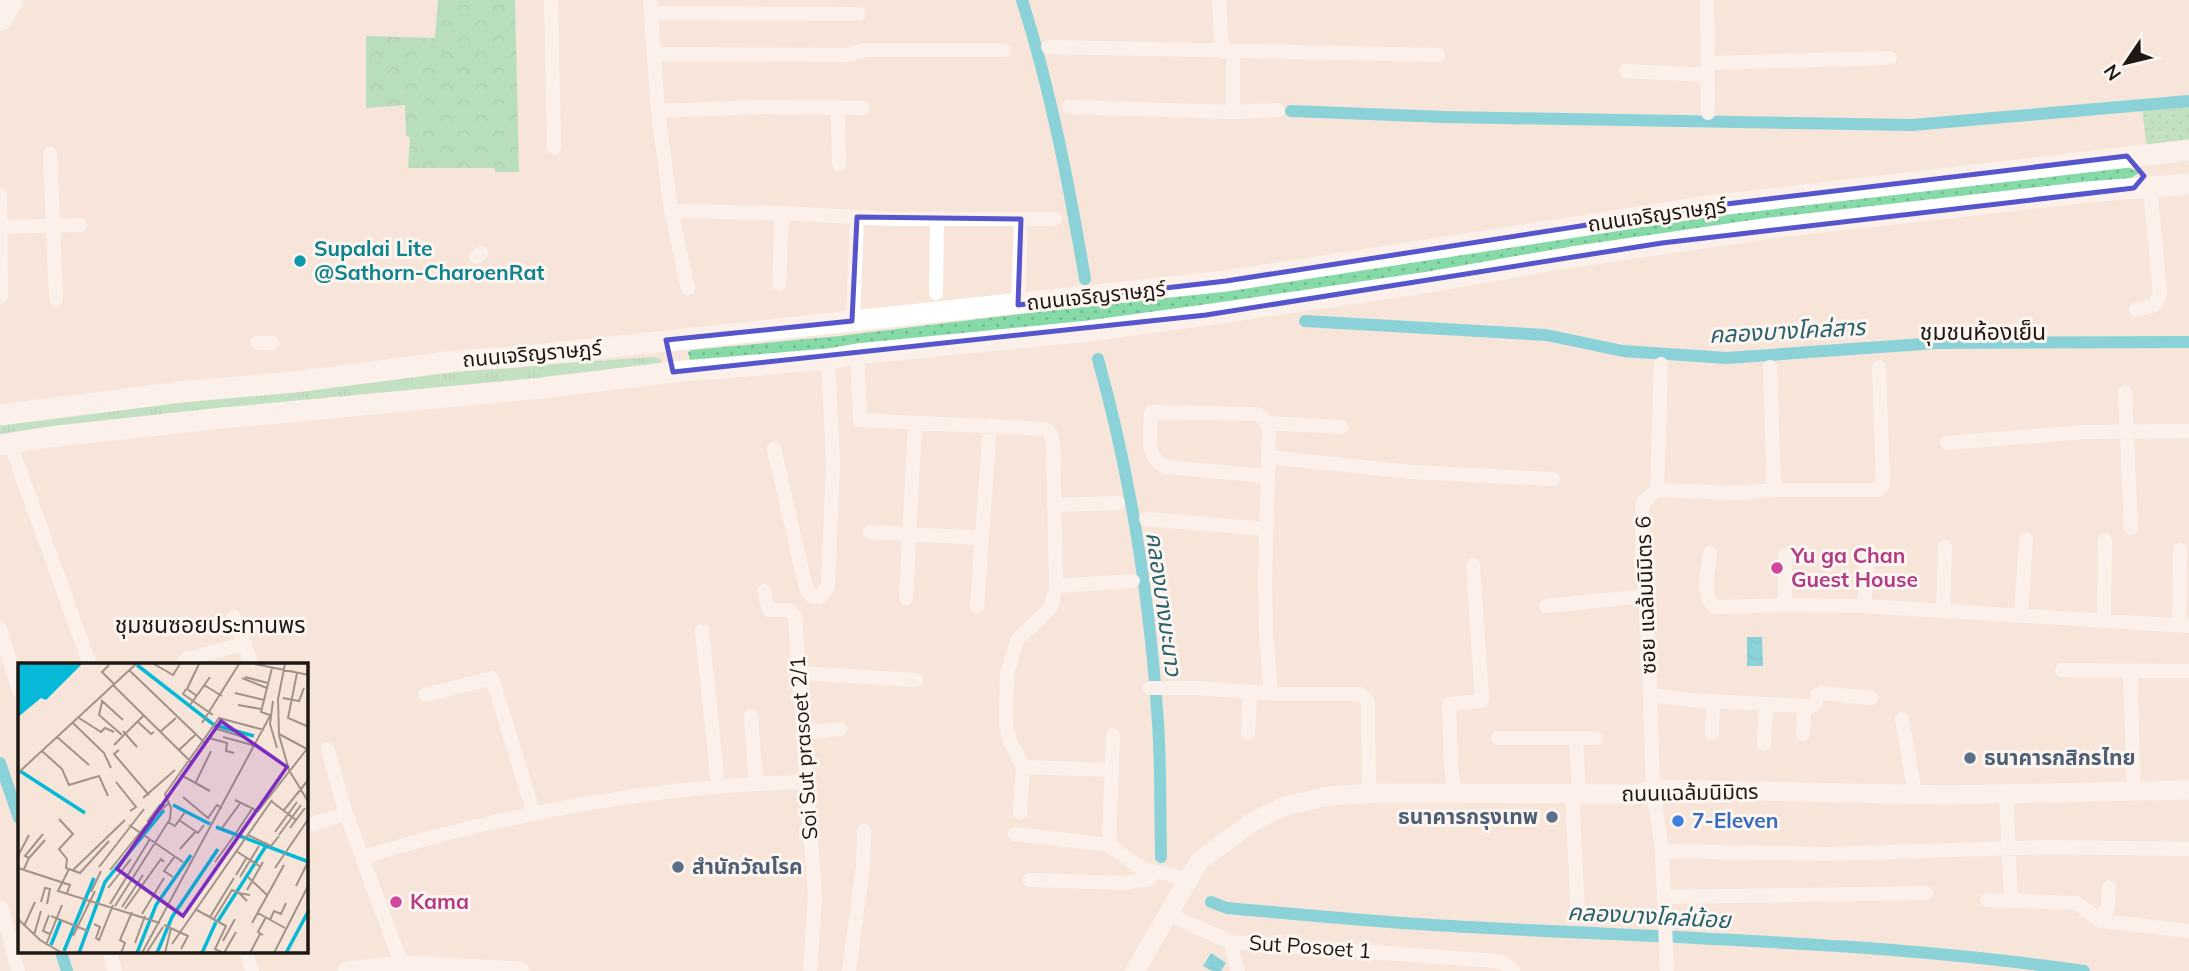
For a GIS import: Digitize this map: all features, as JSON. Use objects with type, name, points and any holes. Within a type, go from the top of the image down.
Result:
[{"type":"highway","points":[[0,19],[11,0]]},
{"type":"main road","name":"ถนนเจริญราษฎร์","points":[[0,415],[456,361],[1018,305],[1226,281],[1710,206],[2182,151]]},
{"type":"main road","points":[[2182,151],[2164,168],[2165,177],[2185,185]]},
{"type":"main road","points":[[2127,156],[2143,172],[2142,187]]},
{"type":"main road","name":"ถนนเจริญราษฎร์","points":[[5,444],[223,418],[1089,331],[1771,228],[2142,187],[2185,185]]},
{"type":"main road","points":[[666,340],[673,372]]},
{"type":"street","points":[[551,0],[554,146]]},
{"type":"street","points":[[1219,0],[1233,111]]},
{"type":"street","points":[[1707,0],[1708,113]]},
{"type":"street","points":[[688,288],[671,211],[658,111],[650,7],[859,14]]},
{"type":"street","points":[[1048,47],[1438,55]]},
{"type":"street","points":[[654,54],[849,55],[865,50],[1004,50]]},
{"type":"street","points":[[1626,71],[1890,58]]},
{"type":"street","points":[[658,111],[761,107],[863,108]]},
{"type":"street","points":[[1069,107],[1278,110]]},
{"type":"street","points":[[838,108],[839,164]]},
{"type":"street","points":[[50,154],[56,299]]},
{"type":"street","points":[[2136,310],[2155,305],[2160,293],[2142,187]]},
{"type":"street","points":[[0,195],[1,296]]},
{"type":"street","points":[[671,211],[937,219],[1055,219]]},
{"type":"street","points":[[779,284],[782,213]]},
{"type":"street","points":[[853,321],[857,217]]},
{"type":"street","points":[[936,293],[937,219]]},
{"type":"street","points":[[1018,305],[1020,219]]},
{"type":"street","points":[[1,228],[80,225]]},
{"type":"street","points":[[858,354],[860,420],[990,425],[1045,429],[1050,433],[1053,442],[1056,586],[1051,607],[1017,640],[1010,660],[1006,725],[1010,741],[1023,767],[1020,813]]},
{"type":"street","points":[[774,449],[806,588],[813,597],[819,597],[828,587],[833,464],[828,359]]},
{"type":"street","name":"ซอย แฉล้มนิมิตร 6","points":[[1661,364],[1657,490],[1644,501],[1642,508],[1642,558],[1653,789],[1662,850],[1667,971]]},
{"type":"street","points":[[1770,367],[1774,490]]},
{"type":"street","points":[[1657,490],[1738,493],[1774,490],[1878,490],[1883,484],[1879,367]]},
{"type":"street","points":[[2125,392],[2131,528]]},
{"type":"street","points":[[1266,477],[1166,467],[1159,464],[1153,459],[1150,446],[1151,412],[1255,414],[1265,418],[1268,457],[1266,635],[1271,693]]},
{"type":"street","points":[[1267,423],[1341,427]]},
{"type":"street","points":[[906,598],[915,424]]},
{"type":"street","points":[[977,606],[990,425]]},
{"type":"street","points":[[1947,443],[2085,432],[2189,431]]},
{"type":"street","points":[[5,444],[89,663]]},
{"type":"street","points":[[1268,457],[1411,472],[1553,479]]},
{"type":"street","points":[[1053,505],[1118,503]]},
{"type":"street","points":[[1146,519],[1266,529]]},
{"type":"street","points":[[870,532],[982,538]]},
{"type":"street","points":[[2021,616],[2026,539]]},
{"type":"street","points":[[2104,621],[2105,540]]},
{"type":"street","points":[[1943,611],[1945,547]]},
{"type":"street","points":[[1864,606],[1869,550]]},
{"type":"street","points":[[1710,553],[1706,593],[1709,602],[1715,607],[1864,606],[2184,626],[2180,550]]},
{"type":"street","points":[[1785,555],[1786,605]]},
{"type":"street","points":[[1455,794],[1451,766],[1450,704],[1482,699],[1473,565]]},
{"type":"street","points":[[1056,586],[1133,581]]},
{"type":"street","name":"Soi Sut prasoet 2/1","points":[[764,590],[771,611],[789,610],[795,616],[815,897],[810,971]]},
{"type":"street","points":[[1546,606],[1645,596]]},
{"type":"street","points":[[234,617],[251,663]]},
{"type":"street","points":[[0,629],[18,688]]},
{"type":"street","points":[[702,631],[718,785]]},
{"type":"street","points":[[184,663],[187,659],[244,644]]},
{"type":"street","points":[[2062,670],[2189,671]]},
{"type":"street","points":[[2130,671],[2134,792]]},
{"type":"street","points":[[800,673],[916,680]]},
{"type":"street","points":[[425,695],[492,678],[534,814]]},
{"type":"street","points":[[1157,688],[1359,694],[1367,703],[1369,793]]},
{"type":"street","points":[[1248,733],[1250,692]]},
{"type":"street","points":[[1650,695],[1804,706],[1812,706],[1817,695],[1821,693],[1871,698]]},
{"type":"street","points":[[1712,734],[1713,701]]},
{"type":"street","points":[[1764,744],[1766,704]]},
{"type":"street","points":[[1803,734],[1804,706]]},
{"type":"street","points":[[751,716],[756,783]]},
{"type":"street","points":[[1902,719],[1914,794]]},
{"type":"street","points":[[803,733],[840,729]]},
{"type":"street","points":[[1109,845],[1113,735]]},
{"type":"street","points":[[1498,738],[1596,738]]},
{"type":"street","points":[[1576,738],[1578,916]]},
{"type":"street","points":[[328,750],[346,814],[402,965]]},
{"type":"street","points":[[1023,767],[1112,769]]},
{"type":"street","points":[[363,857],[421,839],[599,802],[718,785],[806,782]]},
{"type":"street","name":"ถนนแฉล้มนิมิตร","points":[[1135,971],[1188,879],[1206,854],[1254,821],[1285,806],[1328,796],[1369,793],[1639,794],[1653,789],[1914,794],[2189,790]]},
{"type":"street","points":[[2006,794],[2011,900]]},
{"type":"street","points":[[308,825],[346,814]]},
{"type":"street","points":[[849,971],[863,866],[864,831]]},
{"type":"street","points":[[1015,834],[1109,845],[1142,868],[1188,879]]},
{"type":"street","points":[[1662,850],[1827,854],[2008,848],[2189,849]]},
{"type":"street","points":[[1030,880],[1124,883],[1150,879],[1152,871]]},
{"type":"street","points":[[2101,921],[2108,907],[2109,887]]},
{"type":"street","points":[[1665,897],[1926,893]]},
{"type":"street","points":[[1987,900],[2076,903],[2101,921],[2189,931]]},
{"type":"street","points":[[2,908],[18,971]]},
{"type":"street","name":"Sut Posoet 1","points":[[1168,914],[1230,942],[1496,961],[1506,964],[1513,971]]},
{"type":"street","name":"Sut Posoet 1","points":[[1230,942],[1238,971]]},
{"type":"street","points":[[111,954],[115,971]]},
{"type":"street","points":[[247,954],[252,971]]},
{"type":"street","points":[[347,971],[402,965],[520,971]]},
{"type":"highlighted area","points":[[2127,156],[2144,176],[2134,188],[1662,243],[1206,315],[673,372],[666,340],[852,321],[857,217],[1021,219],[1018,305],[1226,281],[1710,206]]},
{"type":"green space","points":[[438,0],[515,0],[519,172],[495,172],[494,168],[408,168],[410,137],[406,136],[405,105],[366,108],[366,36],[435,38]]},
{"type":"green space","points":[[2189,106],[2189,142],[2147,148],[2142,109]]},
{"type":"green space","points":[[2124,166],[2140,172],[2127,181],[1059,326],[801,353],[690,360],[688,352],[1110,303],[1575,231]]},
{"type":"green space","points":[[655,357],[661,360],[661,369],[0,437],[0,422],[81,411],[409,376]]},
{"type":"water","points":[[1747,637],[1762,637],[1763,666],[1747,666]]},
{"type":"water","points":[[1211,953],[1226,963],[1221,971],[1212,971],[1203,966]]},
{"type":"waterway","name":"คลองบางมะนาว","points":[[1022,0],[1058,138],[1085,279]]},
{"type":"waterway","points":[[1291,111],[1445,117],[1912,125],[2189,101]]},
{"type":"waterway","name":"คลองบางโคล่สาร","points":[[1305,321],[1546,335],[1623,351],[1727,358],[1937,343],[2189,342]]},
{"type":"waterway","name":"คลองบางมะนาว","points":[[1098,359],[1129,494],[1150,631],[1158,723],[1161,857]]},
{"type":"waterway","points":[[0,763],[18,815]]},
{"type":"waterway","name":"คลองบางโคล่น้อย","points":[[1211,902],[1227,908],[1381,922],[1841,946],[2084,971]]},
{"type":"waterway","points":[[62,954],[67,971]]},
{"type":"place","name":"Supalai Lite @Sathorn-CharoenRat","points":[[300,261]]},
{"type":"place","name":"Yu ga Chan Guest House","points":[[1777,568]]},
{"type":"place","name":"ธนาคารกสิกรไทย","points":[[1970,758]]},
{"type":"place","name":"ธนาคารกรุงเทพ","points":[[1552,817]]},
{"type":"place","name":"7-Eleven","points":[[1678,821]]},
{"type":"place","name":"สำนักวัณโรค","points":[[678,867]]},
{"type":"place","name":"Kama","points":[[396,902]]},
{"type":"district","name":"ชุมชนห้องเย็น","points":[[1983,332]]},
{"type":"district","name":"ชุมชนซอยประทานพร","points":[[210,625]]}]
